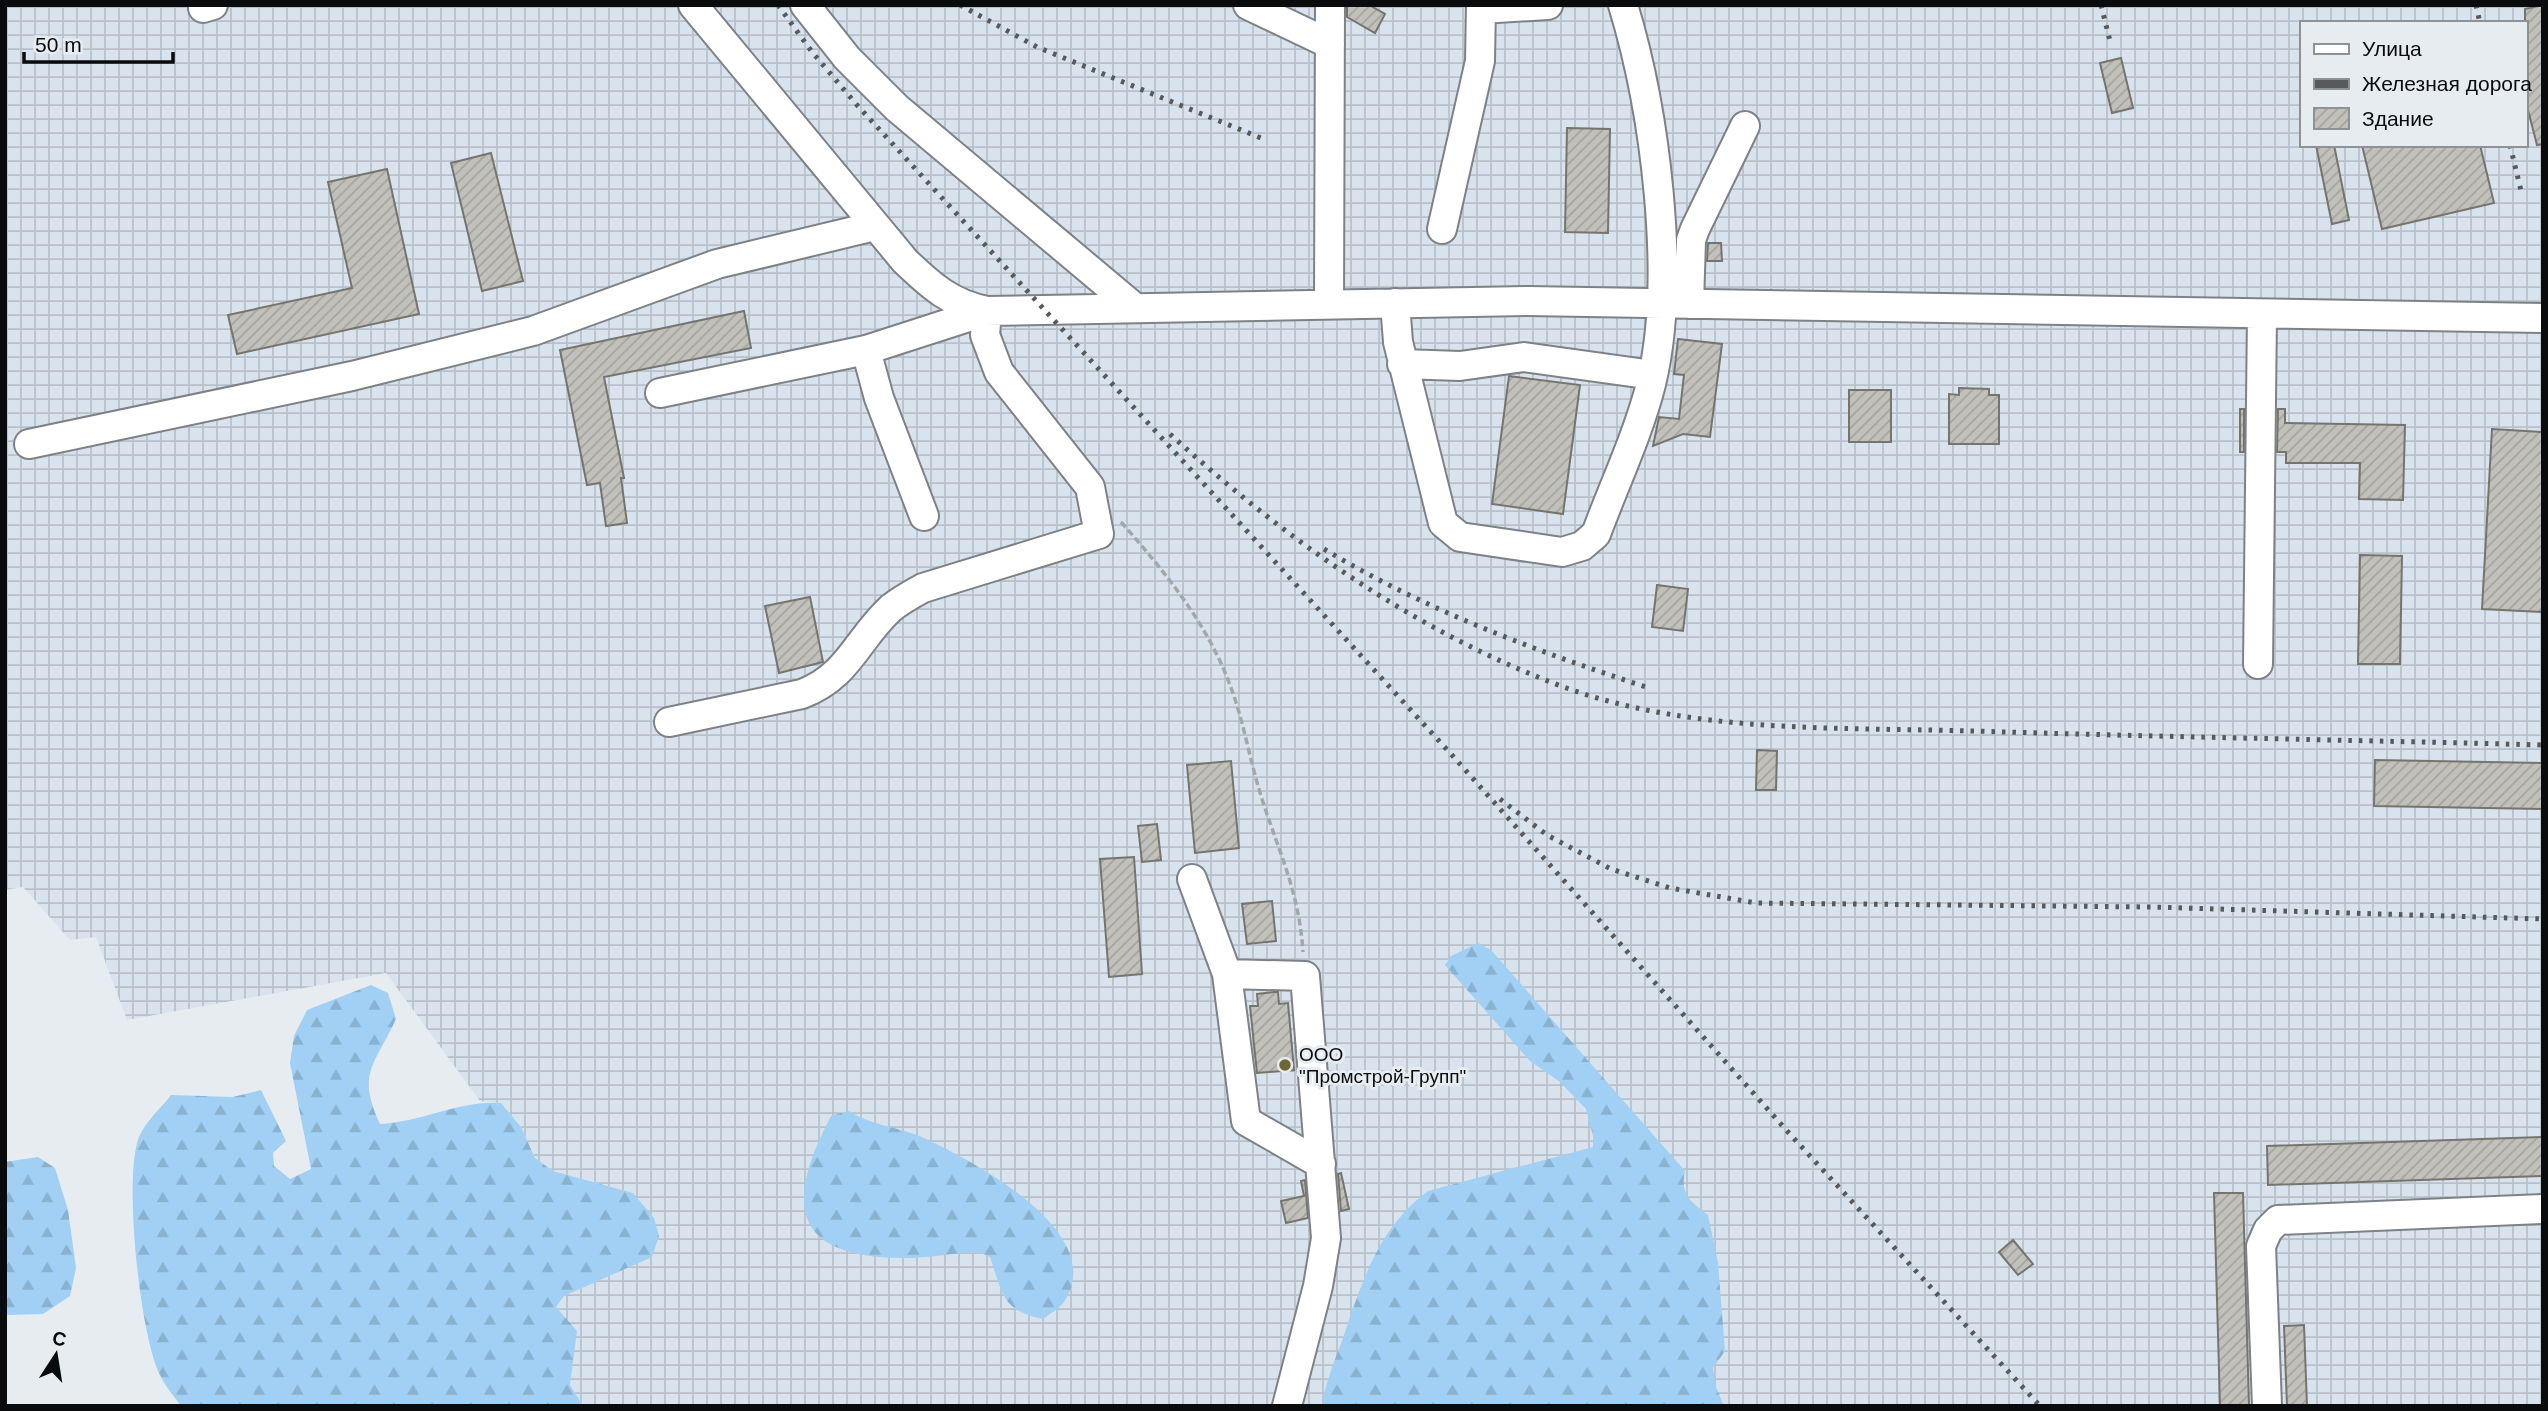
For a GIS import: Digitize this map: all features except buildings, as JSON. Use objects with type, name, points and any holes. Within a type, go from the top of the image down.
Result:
[{"type":"street","points":[[693,5],[875,226],[930,286],[963,306],[986,311],[1395,303],[1675,304],[2543,318]]},
{"type":"street","points":[[805,5],[847,58],[897,108],[1134,307]]},
{"type":"street","points":[[1248,5],[1330,44]]},
{"type":"street","points":[[1329,304],[1330,5]]},
{"type":"street","points":[[1442,229],[1480,61],[1481,7],[1548,5]]},
{"type":"street","points":[[1623,5],[1633,36],[1652,141],[1662,256],[1675,304]]},
{"type":"street","points":[[1395,303],[1402,364],[1443,523],[1450,532],[1460,537],[1562,552],[1582,546],[1597,534],[1653,375],[1695,229],[1745,126]]},
{"type":"street","points":[[29,444],[352,376],[533,331],[717,264],[875,226]]},
{"type":"street","points":[[660,393],[866,350],[986,311]]},
{"type":"street","points":[[670,722],[802,694],[821,687],[837,676],[890,609],[923,587],[1099,534],[1090,487],[999,373],[985,335],[986,311]]},
{"type":"street","points":[[2258,664],[2262,314]]},
{"type":"street","points":[[866,350],[879,398],[924,516]]},
{"type":"street","points":[[1402,364],[1460,366],[1524,357],[1653,375]]},
{"type":"street","points":[[1192,879],[1227,974],[1246,1121],[1321,1164]]},
{"type":"street","points":[[1227,974],[1305,976],[1326,1238],[1324,1256],[1287,1406]]},
{"type":"street","points":[[2267,1406],[2261,1246],[2268,1230],[2278,1220],[2543,1209]]},
{"type":"path","points":[[1115,516],[1178,591],[1210,639],[1231,688],[1254,774],[1296,894],[1305,976]]},
{"type":"shaded area","points":[[5,5],[2543,5],[2543,1406],[583,1406],[570,1385],[572,1365],[556,1307],[633,1193],[553,1171],[535,1158],[521,1127],[501,1103],[480,1101],[386,973],[127,1020],[96,937],[70,940],[23,887],[5,890]]},
{"type":"green space","points":[[1478,943],[1491,950],[1685,1171],[1685,1192],[1696,1206],[1708,1215],[1718,1263],[1725,1351],[1713,1368],[1716,1387],[1724,1406],[1322,1406],[1325,1389],[1365,1277],[1384,1239],[1411,1206],[1428,1191],[1593,1147],[1586,1109],[1560,1082],[1530,1061],[1445,965],[1451,956]]},
{"type":"green space","points":[[371,985],[388,993],[396,1019],[375,1059],[369,1080],[369,1093],[380,1124],[471,1105],[501,1103],[521,1127],[535,1158],[553,1171],[633,1193],[654,1218],[659,1236],[652,1257],[564,1296],[556,1307],[577,1331],[570,1385],[583,1406],[181,1406],[162,1379],[146,1327],[133,1220],[134,1157],[142,1131],[171,1095],[233,1097],[261,1090],[286,1141],[273,1153],[274,1166],[290,1179],[311,1169],[290,1063],[294,1036],[307,1010]]},
{"type":"green space","points":[[849,1111],[867,1120],[915,1134],[946,1149],[1002,1182],[1030,1203],[1053,1226],[1068,1251],[1073,1276],[1062,1305],[1043,1319],[1019,1311],[1001,1291],[990,1257],[978,1252],[908,1258],[861,1255],[835,1246],[817,1234],[807,1217],[804,1196],[808,1172],[831,1116]]},
{"type":"green space","points":[[38,1157],[55,1168],[68,1210],[76,1268],[70,1296],[43,1314],[8,1315],[5,1312],[5,1162]]},
{"type":"railway","points":[[778,5],[812,52],[857,105],[1451,754],[1788,1132],[2040,1406]]},
{"type":"railway","points":[[960,5],[1037,47],[1261,138]]},
{"type":"railway","points":[[2101,5],[2111,45]]},
{"type":"railway","points":[[2476,5],[2480,21]]},
{"type":"railway","points":[[2510,147],[2522,195]]},
{"type":"railway","points":[[1170,434],[1214,473],[1305,545],[1403,610],[1507,664],[1610,702],[1712,720],[1817,728],[2543,745]]},
{"type":"railway","points":[[1324,549],[1402,592],[1483,628],[1649,688]]},
{"type":"railway","points":[[1500,799],[1547,835],[1611,869],[1670,888],[1756,903],[2152,907],[2543,919]]},
{"type":"place","name":"ООО \"Промстрой-Групп\"","points":[[1285,1065]]}]
